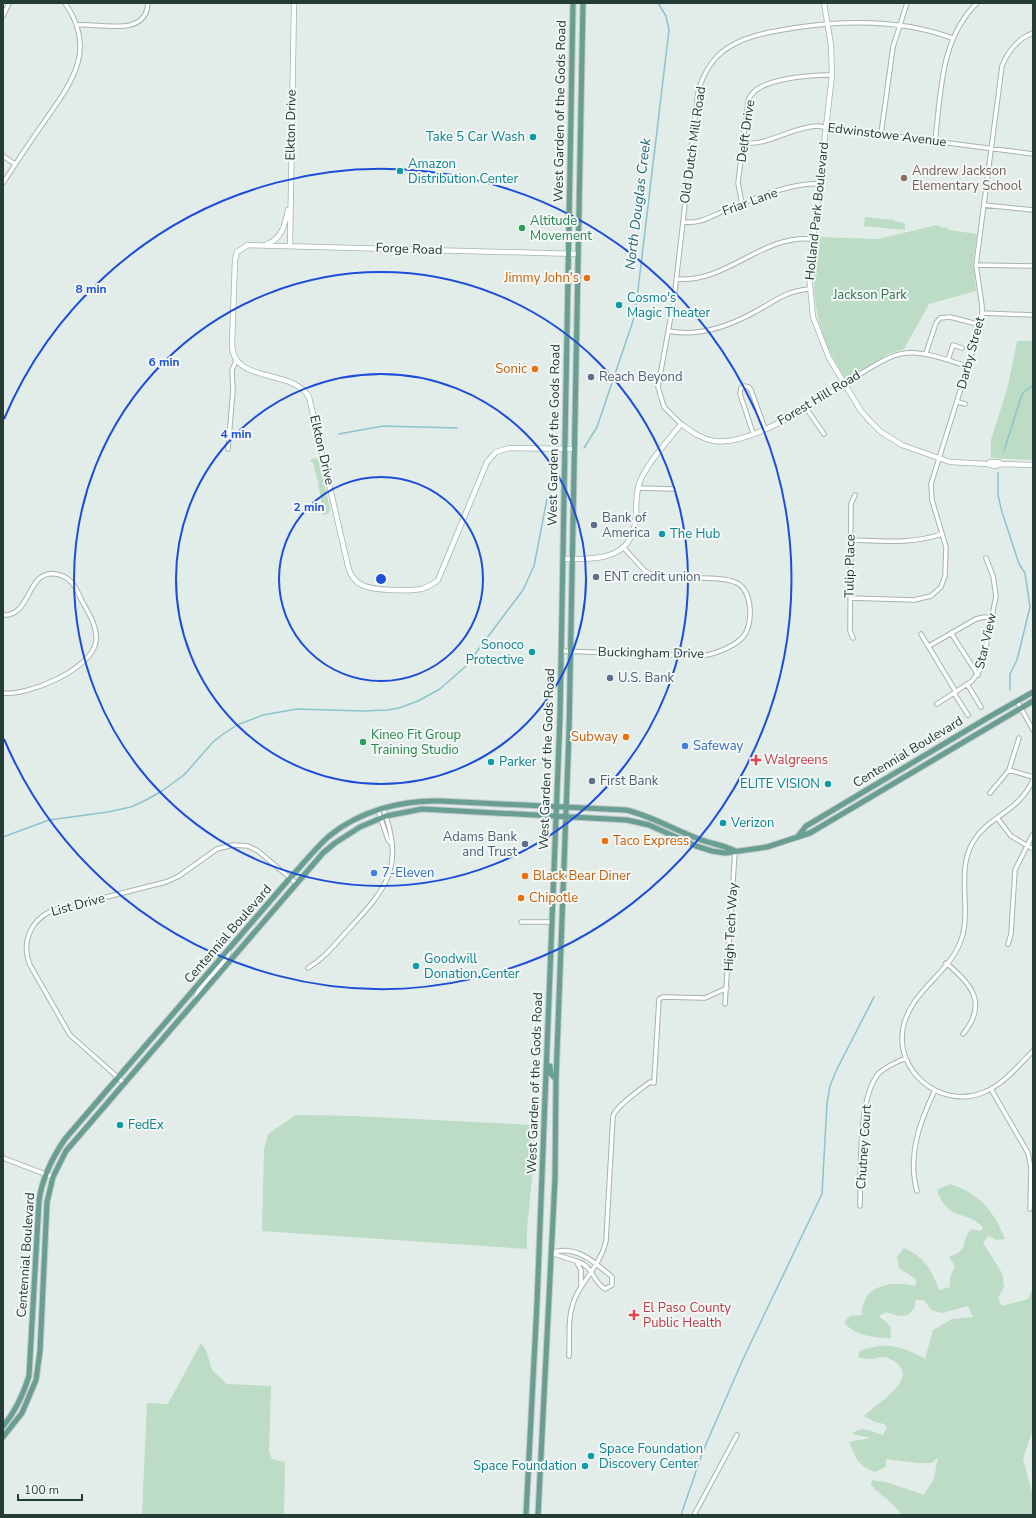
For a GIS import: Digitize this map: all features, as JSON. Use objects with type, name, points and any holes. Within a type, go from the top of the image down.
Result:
[{"type":"main road","name":"West Garden of the Gods Road","points":[[526,1515],[537,1303],[557,806],[573,3]]},
{"type":"main road","name":"West Garden of the Gods Road","points":[[538,1515],[551,1253],[556,1079],[567,816],[583,3]]},
{"type":"main road","name":"Centennial Boulevard","points":[[798,835],[806,826],[988,717],[1033,692]]},
{"type":"main road","name":"Centennial Boulevard","points":[[3,1437],[16,1422],[27,1405],[38,1367],[46,1215],[53,1177],[66,1151],[123,1082],[296,884],[335,843],[360,827],[383,816],[422,809],[627,820],[660,829],[705,849],[725,853],[767,847],[798,835],[810,833],[1033,701]]},
{"type":"main road","name":"Centennial Boulevard","points":[[3,1426],[12,1416],[29,1376],[38,1207],[40,1192],[51,1162],[65,1139],[290,878],[329,836],[355,819],[381,809],[423,800],[613,808],[637,812],[699,839],[726,846],[735,851]]},
{"type":"main road","points":[[550,995],[552,1010],[550,1071],[556,1079]]},
{"type":"street","points":[[3,16],[9,3]]},
{"type":"street","points":[[3,183],[74,76],[80,53],[77,25],[65,3]]},
{"type":"street","points":[[77,25],[135,24],[145,16],[148,3]]},
{"type":"street","name":"Elkton Drive","points":[[290,246],[294,3]]},
{"type":"street","name":"Holland Park Boulevard","points":[[824,3],[828,22],[832,75],[827,128],[812,239],[809,289],[813,317],[818,336],[829,358],[861,411],[881,432],[902,445],[958,463],[988,464],[990,466],[998,466],[1002,464],[1033,465]]},
{"type":"street","points":[[881,134],[891,55],[898,25],[907,3]]},
{"type":"street","points":[[935,141],[946,57],[952,38],[965,17],[977,3]]},
{"type":"street","name":"Old Dutch Mill Road","points":[[681,424],[668,412],[659,394],[658,379],[668,332],[676,279],[698,93],[702,80],[710,65],[722,52],[745,40],[779,30],[828,22],[863,21],[898,25],[927,29],[952,38]]},
{"type":"street","name":"Darby Street","points":[[850,598],[914,600],[931,596],[941,587],[945,576],[946,547],[930,491],[931,484],[981,325],[982,313],[976,265],[1002,66],[1005,57],[1015,44],[1033,33]]},
{"type":"street","name":"Delft Drive","points":[[742,204],[738,183],[749,98],[754,90],[783,80],[806,76],[832,75]]},
{"type":"street","name":"Edwinstowe Avenue","points":[[743,143],[756,144],[810,126],[1033,154]]},
{"type":"street","points":[[3,156],[15,164]]},
{"type":"street","name":"Friar Lane","points":[[683,222],[698,223],[742,204],[799,185],[819,184]]},
{"type":"street","points":[[265,245],[275,241],[282,230],[286,219],[290,190]]},
{"type":"street","points":[[984,205],[1033,210]]},
{"type":"street","points":[[676,279],[685,280],[704,277],[763,248],[797,238],[812,239]]},
{"type":"street","name":"Forge Road","points":[[236,361],[232,347],[235,260],[240,249],[248,245],[578,254]]},
{"type":"street","points":[[976,265],[1033,266]]},
{"type":"street","points":[[668,332],[690,334],[722,326],[754,313],[786,293],[809,289]]},
{"type":"street","points":[[982,313],[1033,315]]},
{"type":"street","points":[[926,353],[936,323],[940,318],[950,317],[981,325]]},
{"type":"street","points":[[948,360],[953,345],[962,348]]},
{"type":"street","name":"Forest Hill Road","points":[[681,424],[701,437],[714,441],[727,440],[753,433],[765,429],[806,408],[890,356],[910,351],[926,353],[969,367]]},
{"type":"street","points":[[228,449],[233,390],[232,370],[236,361]]},
{"type":"street","name":"Elkton Drive","points":[[236,361],[248,369],[296,384],[306,393],[312,407],[350,574],[358,582],[370,588],[418,589],[428,587],[438,580],[487,462],[496,452],[509,448],[575,449]]},
{"type":"street","points":[[753,433],[740,394],[741,388],[744,386],[749,387],[751,390],[765,429]]},
{"type":"street","points":[[958,402],[965,404]]},
{"type":"street","points":[[806,408],[824,434]]},
{"type":"street","points":[[563,559],[602,558],[623,547],[632,534],[638,488],[648,469],[681,424]]},
{"type":"street","points":[[638,488],[673,489]]},
{"type":"street","name":"Tulip Place","points":[[853,638],[850,631],[851,504],[855,494]]},
{"type":"street","points":[[851,540],[912,541],[925,540],[942,534]]},
{"type":"street","name":"Buckingham Drive","points":[[561,651],[700,656],[712,654],[736,642],[745,634],[748,623],[748,600],[743,588],[738,583],[725,580],[654,576],[644,570],[623,547]]},
{"type":"street","name":"Star View","points":[[937,704],[978,675],[982,667],[996,596],[995,585],[986,558]]},
{"type":"street","points":[[3,615],[12,614],[20,609],[40,578],[53,574],[66,577],[76,588],[95,630],[95,645],[89,658],[77,667],[36,689],[17,693],[3,693]]},
{"type":"street","points":[[929,646],[981,617],[992,618]]},
{"type":"street","points":[[951,633],[972,668],[978,675]]},
{"type":"street","points":[[921,634],[968,715]]},
{"type":"street","points":[[967,684],[981,707]]},
{"type":"street","points":[[1016,701],[1022,708],[1033,730]]},
{"type":"street","points":[[990,793],[1009,770],[1018,738]]},
{"type":"street","points":[[1009,770],[1033,777]]},
{"type":"street","points":[[1033,780],[1020,801],[980,832],[969,850],[966,866],[962,936],[958,948],[916,999],[906,1017],[902,1036],[906,1058],[918,1079],[935,1090],[947,1095],[960,1097],[980,1094],[991,1089],[1033,1051]]},
{"type":"street","points":[[308,968],[324,957],[381,892],[386,884],[391,865],[392,844],[388,840],[381,809]]},
{"type":"street","points":[[998,819],[1011,836],[1033,849]]},
{"type":"street","points":[[1008,944],[1011,934],[1014,875],[1016,865],[1033,834]]},
{"type":"street","name":"List Drive","points":[[123,1082],[70,1035],[30,965],[27,953],[27,940],[36,921],[51,911],[166,882],[185,872],[213,851],[228,845],[243,845],[258,851],[296,884]]},
{"type":"street","name":"High Tech Way","points":[[725,1004],[735,851]]},
{"type":"street","points":[[521,922],[552,922]]},
{"type":"street","points":[[196,1000],[199,989],[223,961],[229,950]]},
{"type":"street","points":[[946,963],[964,978],[974,993],[975,1013],[971,1024],[963,1034]]},
{"type":"street","points":[[568,1356],[570,1316],[575,1298],[581,1287],[597,1266],[603,1254],[607,1237],[613,1116],[619,1108],[647,1084],[654,1082],[659,999],[663,997],[705,998],[727,988]]},
{"type":"street","name":"Chutney Court","points":[[860,1206],[861,1150],[868,1093],[880,1073],[889,1066],[906,1058]]},
{"type":"street","points":[[991,1089],[1028,1153],[1031,1168],[1030,1209]]},
{"type":"street","points":[[917,1191],[913,1170],[918,1130],[923,1114],[935,1090]]},
{"type":"street","points":[[3,1158],[53,1177]]},
{"type":"street","points":[[560,1249],[574,1251],[583,1255],[612,1277],[612,1285],[608,1288],[601,1286],[592,1272],[582,1262],[551,1253],[560,1249]]},
{"type":"street","points":[[576,1261],[581,1270],[581,1287]]},
{"type":"street","points":[[694,1515],[737,1435]]},
{"type":"green space","points":[[865,217],[894,220],[905,223],[905,230],[864,226]]},
{"type":"green space","name":"Jackson Park","points":[[937,225],[942,228],[946,227],[949,230],[977,234],[973,262],[976,291],[929,304],[904,349],[888,354],[846,379],[827,344],[817,311],[814,276],[817,237],[878,239]]},
{"type":"green space","points":[[1017,341],[1033,341],[1033,460],[991,458],[991,440],[1008,386]]},
{"type":"green space","points":[[316,458],[319,460],[330,509],[329,513],[324,515],[321,513],[323,511],[318,483],[319,480],[317,479],[313,462],[310,462],[311,459]]},
{"type":"green space","points":[[296,1115],[355,1116],[535,1125],[536,1138],[527,1228],[527,1249],[262,1231],[264,1150],[268,1134]]},
{"type":"green space","points":[[950,1184],[970,1193],[984,1204],[996,1220],[1005,1239],[997,1240],[988,1236],[983,1243],[1002,1273],[1004,1287],[998,1298],[1002,1306],[1028,1299],[1033,1288],[1033,1429],[1023,1459],[1033,1496],[1033,1515],[901,1515],[895,1506],[871,1485],[872,1480],[886,1482],[924,1495],[934,1479],[938,1457],[932,1463],[918,1463],[886,1459],[886,1467],[875,1472],[860,1464],[849,1442],[871,1438],[852,1434],[856,1431],[864,1429],[883,1435],[887,1428],[884,1424],[875,1422],[864,1416],[896,1388],[901,1380],[903,1372],[899,1365],[888,1358],[883,1357],[868,1359],[858,1357],[860,1351],[877,1346],[893,1346],[909,1351],[925,1359],[933,1330],[952,1319],[973,1317],[968,1306],[942,1313],[931,1310],[924,1300],[916,1300],[914,1308],[908,1315],[898,1316],[886,1312],[879,1316],[890,1326],[891,1338],[872,1337],[859,1333],[848,1327],[844,1322],[850,1316],[862,1315],[863,1305],[867,1297],[880,1287],[897,1284],[916,1286],[916,1279],[899,1268],[897,1257],[904,1248],[911,1251],[926,1264],[939,1290],[950,1287],[950,1277],[955,1266],[949,1257],[960,1251],[971,1229],[981,1231],[983,1227],[976,1221],[951,1211],[946,1207],[937,1190]]},
{"type":"green space","points":[[201,1343],[206,1350],[212,1370],[227,1384],[271,1386],[269,1452],[272,1459],[285,1462],[284,1515],[142,1515],[147,1403],[168,1404]]},
{"type":"waterway","name":"North Douglas Creek","points":[[584,448],[597,427],[635,315],[669,30],[666,16],[658,3]]},
{"type":"waterway","name":"North Douglas Creek","points":[[1004,451],[1022,394],[1033,385]]},
{"type":"waterway","points":[[339,434],[383,426],[457,428]]},
{"type":"waterway","name":"North Douglas Creek","points":[[998,473],[998,495],[1002,512],[1019,564],[1025,573],[1030,607],[1017,660],[1010,674],[1010,690]]},
{"type":"waterway","name":"North Douglas Creek","points":[[3,837],[49,820],[108,812],[131,807],[146,800],[162,791],[184,775],[213,742],[222,735],[237,725],[263,715],[297,709],[363,711],[387,710],[399,708],[418,701],[440,689],[466,666],[523,590],[534,566],[547,499],[555,484]]},
{"type":"waterway","points":[[681,1515],[703,1451],[743,1359],[822,1194],[827,1103],[830,1086],[836,1071],[874,997]]},
{"type":"place","name":"Take 5 Car Wash","points":[[533,137]]},
{"type":"place","name":"Amazon Distribution Center","points":[[400,171]]},
{"type":"place","name":"Andrew Jackson Elementary School","points":[[904,178]]},
{"type":"place","name":"Altitude Movement","points":[[522,228]]},
{"type":"place","name":"Jimmy John's","points":[[587,278]]},
{"type":"place","name":"Cosmo's Magic Theater","points":[[619,305]]},
{"type":"place","name":"Sonic","points":[[535,369]]},
{"type":"place","name":"Reach Beyond","points":[[591,377]]},
{"type":"place","name":"Bank of America","points":[[594,525]]},
{"type":"place","name":"The Hub","points":[[662,534]]},
{"type":"place","name":"ENT credit union","points":[[596,577]]},
{"type":"place","name":"Sonoco Protective","points":[[532,652]]},
{"type":"place","name":"U.S. Bank","points":[[610,678]]},
{"type":"place","name":"Subway","points":[[626,737]]},
{"type":"place","name":"Kineo Fit Group Training Studio","points":[[363,742]]},
{"type":"place","name":"Safeway","points":[[685,746]]},
{"type":"place","name":"Walgreens","points":[[756,760]]},
{"type":"place","name":"Parker","points":[[491,762]]},
{"type":"place","name":"First Bank","points":[[592,781]]},
{"type":"place","name":"ELITE VISION","points":[[828,784]]},
{"type":"place","name":"Verizon","points":[[723,823]]},
{"type":"place","name":"Taco Express","points":[[605,841]]},
{"type":"place","name":"Adams Bank and Trust","points":[[525,844]]},
{"type":"place","name":"7-Eleven","points":[[374,873]]},
{"type":"place","name":"Black Bear Diner","points":[[525,876]]},
{"type":"place","name":"Chipotle","points":[[521,898]]},
{"type":"place","name":"Goodwill Donation Center","points":[[416,966]]},
{"type":"place","name":"FedEx","points":[[120,1125]]},
{"type":"place","name":"El Paso County Public Health","points":[[634,1315]]},
{"type":"place","name":"Space Foundation Discovery Center","points":[[591,1456]]},
{"type":"place","name":"Space Foundation","points":[[585,1466]]}]
